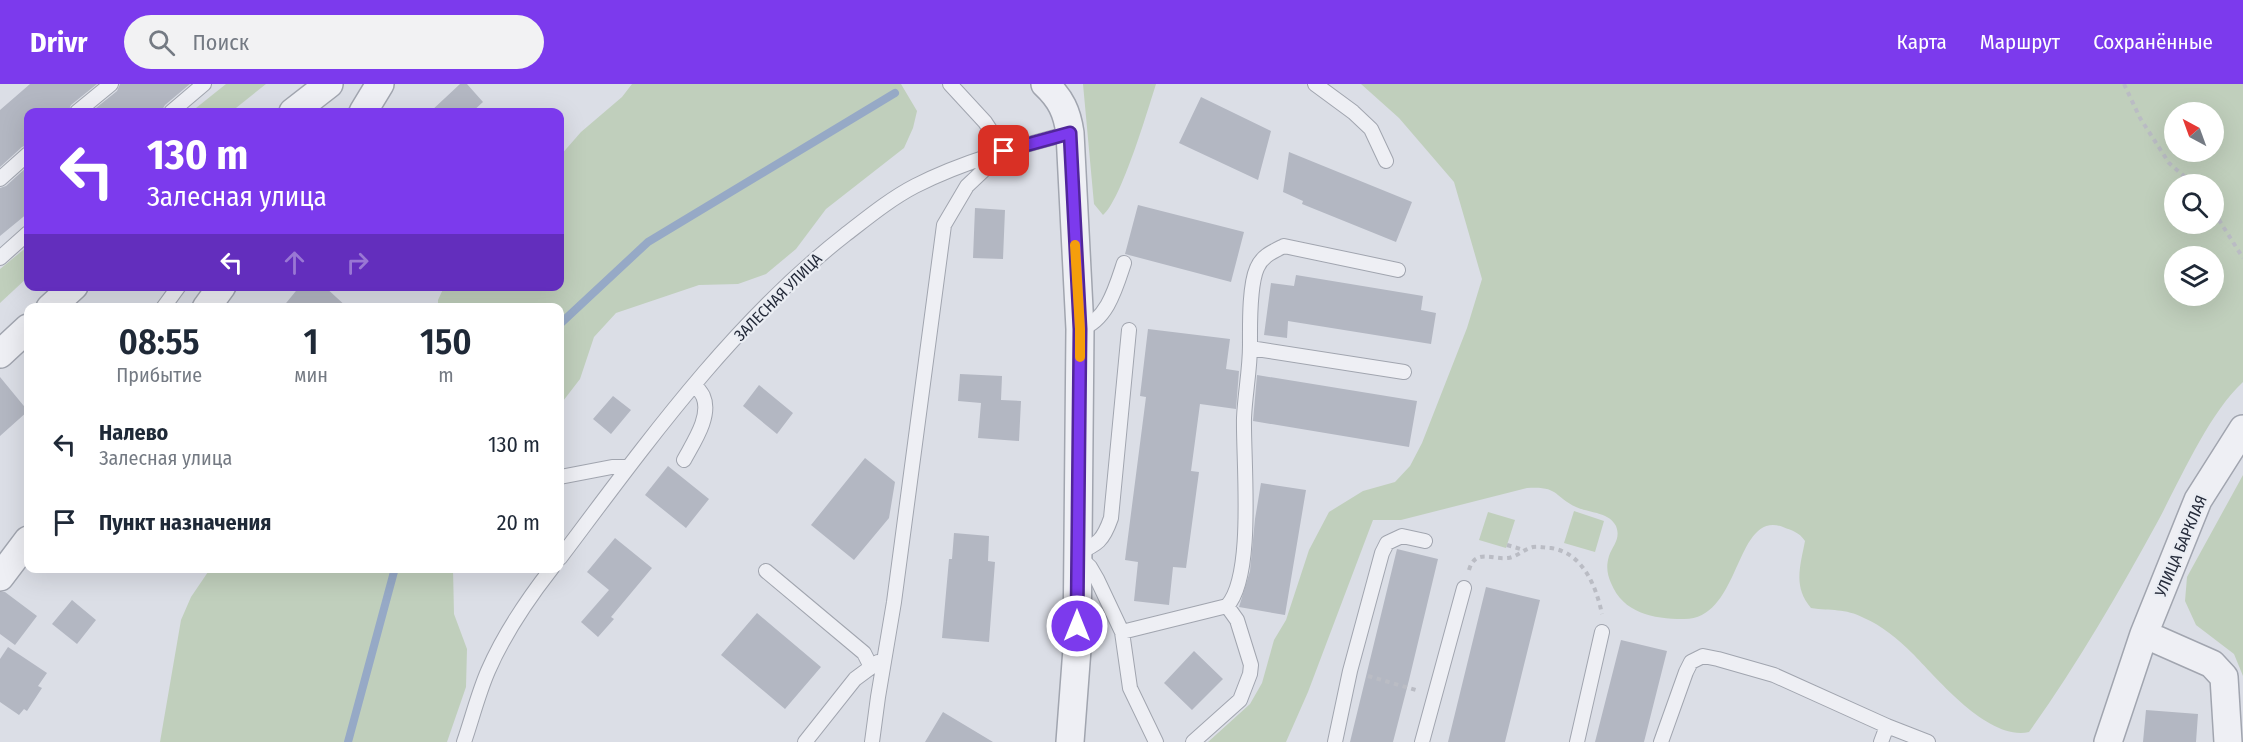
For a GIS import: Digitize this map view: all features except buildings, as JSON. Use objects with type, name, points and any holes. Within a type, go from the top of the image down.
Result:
[{"type":"street","points":[[298,108],[329,84]]},
{"type":"street","points":[[365,108],[380,84]]},
{"type":"street","points":[[1050,85],[1062,100],[1070,133],[1080,329],[1076,554],[1077,650],[1070,742]]},
{"type":"street","points":[[55,303],[69,291]]},
{"type":"street","points":[[0,354],[24,332]]},
{"type":"street","name":"УЛИЦА БАРКЛАЯ","points":[[2108,742],[2144,634],[2199,500],[2243,429]]},
{"type":"street","points":[[0,577],[24,545]]},
{"type":"street","points":[[2144,634],[2212,664],[2224,677],[2228,742]]},
{"type":"lane","points":[[82,108],[111,84]]},
{"type":"lane","points":[[176,108],[204,84]]},
{"type":"lane","points":[[872,742],[894,602],[944,225],[967,186],[1004,151],[985,122],[950,84]]},
{"type":"lane","points":[[1315,84],[1353,112],[1371,129],[1386,161]]},
{"type":"lane","name":"ЗАЛЕСНАЯ УЛИЦА","points":[[564,553],[628,467],[695,384],[809,263],[880,207],[914,187],[954,168],[1004,151],[1070,133]]},
{"type":"lane","points":[[0,179],[24,158]]},
{"type":"lane","points":[[0,258],[24,237]]},
{"type":"lane","points":[[1122,632],[1227,606],[1239,584],[1244,559],[1244,418],[1250,348],[1249,315],[1256,269],[1266,254],[1284,246],[1398,270]]},
{"type":"lane","points":[[1080,329],[1088,327],[1101,315],[1117,285],[1124,263]]},
{"type":"lane","points":[[1129,330],[1111,518],[1106,532],[1096,545],[1076,554],[1093,573],[1122,632],[1130,688],[1156,742]]},
{"type":"lane","points":[[1250,348],[1404,372]]},
{"type":"lane","points":[[684,460],[701,425],[705,408],[704,397],[695,384]]},
{"type":"lane","points":[[564,476],[612,467],[628,467]]},
{"type":"lane","points":[[1335,742],[1350,671],[1382,553],[1387,543],[1402,536],[1425,541]]},
{"type":"lane","points":[[766,571],[864,652],[871,667]]},
{"type":"lane","points":[[464,742],[488,672],[509,631],[548,573]]},
{"type":"lane","points":[[1422,742],[1464,588]]},
{"type":"lane","points":[[1193,742],[1240,700],[1250,674],[1251,665],[1237,620],[1227,606]]},
{"type":"lane","points":[[1577,742],[1602,632]]},
{"type":"lane","points":[[1661,742],[1686,672],[1691,662],[1703,656],[1774,675],[1928,742]]},
{"type":"lane","points":[[806,742],[855,679],[884,657]]},
{"type":"lane","points":[[1881,742],[1887,726]]},
{"type":"path","points":[[2124,84],[2140,118],[2169,163],[2182,174]]},
{"type":"path","points":[[2224,228],[2243,258]]},
{"type":"path","points":[[1508,545],[1524,550]]},
{"type":"path","points":[[1464,588],[1471,564],[1479,557],[1487,555],[1502,559],[1512,558],[1535,546],[1558,549],[1583,566],[1599,601],[1603,619],[1602,632]]},
{"type":"path","points":[[1350,671],[1434,695]]},
{"type":"green space","points":[[226,84],[266,84],[236,108],[196,108]]},
{"type":"green space","points":[[632,84],[901,84],[917,111],[913,128],[904,148],[826,209],[796,249],[766,274],[738,284],[699,285],[616,313],[594,337],[580,379],[564,400],[564,303],[438,303],[438,300],[442,291],[564,291],[564,151],[581,132],[622,97]]},
{"type":"green space","points":[[1083,84],[1156,84],[1126,174],[1118,192],[1103,215],[1094,204]]},
{"type":"green space","points":[[1361,84],[2243,84],[2243,382],[2218,411],[2112,602],[2064,681],[2029,732],[2013,732],[1997,727],[1981,718],[1950,692],[1890,633],[1877,625],[1851,613],[1811,608],[1802,592],[1799,576],[1805,541],[1795,532],[1783,527],[1767,526],[1755,534],[1745,549],[1728,586],[1717,603],[1702,615],[1683,619],[1661,618],[1631,608],[1616,593],[1611,583],[1607,563],[1618,535],[1613,521],[1604,515],[1576,507],[1551,490],[1527,488],[1401,520],[1373,520],[1308,692],[1286,742],[1208,742],[1250,704],[1262,683],[1274,640],[1286,620],[1309,550],[1329,512],[1363,491],[1395,482],[1410,466],[1422,443],[1467,328],[1482,279],[1454,182],[1399,118]]},
{"type":"green space","points":[[24,249],[24,281],[0,303],[0,269]]},
{"type":"green space","points":[[2243,475],[2243,676],[2234,654],[2196,625],[2185,601],[2187,577]]},
{"type":"green space","points":[[1574,511],[1604,521],[1595,552],[1564,543]]},
{"type":"green space","points":[[1488,512],[1515,520],[1506,548],[1479,540]]},
{"type":"green space","points":[[207,573],[453,573],[454,614],[467,649],[466,687],[447,742],[160,742],[181,620],[191,597]]},
{"type":"waterway","points":[[564,320],[648,242],[895,93]]},
{"type":"waterway","points":[[348,742],[394,573]]},
{"type":"slow traffic","points":[[1075,245],[1080,357]]},
{"type":"route","points":[[1004,151],[1070,133],[1080,329],[1077,626]]}]
